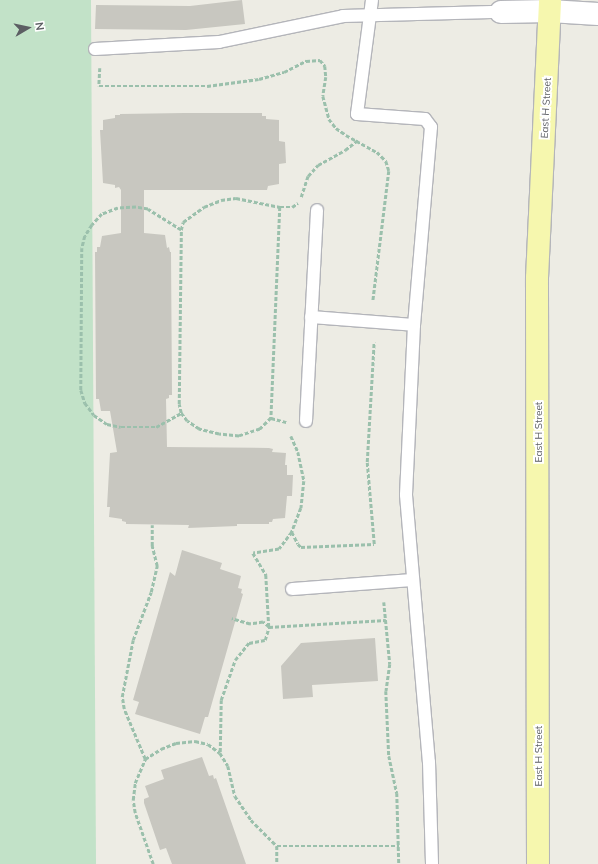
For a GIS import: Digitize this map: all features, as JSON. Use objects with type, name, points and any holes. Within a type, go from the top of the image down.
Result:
[{"type":"main road","name":"East H Street","points":[[538,864],[538,278],[550,6]]},
{"type":"street","points":[[501,12],[550,6],[598,14]]},
{"type":"lane","points":[[372,0],[357,114],[425,119],[431,127],[414,325],[406,495],[429,762],[432,864]]},
{"type":"lane","points":[[95,49],[220,42],[343,16],[501,12]]},
{"type":"lane","points":[[306,420],[318,210]]},
{"type":"lane","points":[[312,318],[414,325]]},
{"type":"lane","points":[[292,589],[413,580]]},
{"type":"path","points":[[100,64],[99,86],[207,86],[259,79],[284,72],[306,61],[320,60],[325,66],[326,77],[324,96],[329,119],[336,128],[346,135],[358,140],[378,152],[386,161],[389,171],[374,301],[366,301]]},
{"type":"path","points":[[280,207],[271,418],[260,429],[239,436],[219,434],[199,429],[187,421],[181,413],[179,404],[181,230],[183,222],[190,216],[220,200],[236,198],[280,207],[292,207],[299,202],[308,176],[318,165],[345,150],[358,140]]},
{"type":"path","points":[[181,230],[148,209],[136,207],[118,208],[102,214],[85,236],[82,248],[81,390],[85,403],[94,415],[107,424],[122,428],[156,427],[181,413]]},
{"type":"path","points":[[292,532],[301,547],[374,544],[367,462],[374,339]]},
{"type":"path","points":[[271,418],[286,422],[289,428]]},
{"type":"path","points":[[220,753],[221,700],[235,660],[249,643],[264,640],[269,627],[266,575],[254,553],[278,549],[292,532],[301,508],[304,481],[298,452],[291,434]]},
{"type":"path","points":[[145,759],[124,709],[122,697],[133,640],[151,592],[157,566],[152,546],[152,525]]},
{"type":"path","points":[[384,600],[390,664],[386,691],[389,756],[397,793],[399,864]]},
{"type":"path","points":[[232,619],[250,624],[262,622],[269,627],[386,620]]},
{"type":"path","points":[[153,864],[135,813],[133,800],[135,782],[145,759],[176,743],[195,741],[208,744],[220,753],[228,766],[235,796],[250,820],[277,846],[399,846]]},
{"type":"path","points":[[277,846],[277,864]]},
{"type":"green space","points":[[0,0],[91,0],[96,864],[0,864]]},
{"type":"building","points":[[242,0],[245,24],[186,30],[95,29],[96,5],[190,6]]},
{"type":"building","points":[[262,113],[262,116],[266,116],[266,119],[279,120],[279,141],[285,142],[286,163],[279,164],[279,184],[268,186],[267,190],[144,190],[144,233],[165,235],[167,248],[169,247],[171,252],[172,395],[169,395],[169,398],[166,399],[167,447],[269,448],[273,449],[272,452],[286,453],[285,465],[287,465],[287,475],[293,475],[292,496],[287,496],[285,518],[273,519],[272,522],[269,522],[269,524],[237,524],[237,526],[188,528],[189,525],[126,524],[126,522],[122,521],[122,519],[109,517],[110,507],[107,507],[110,453],[117,452],[110,411],[101,411],[99,399],[96,399],[95,252],[97,252],[97,247],[100,247],[102,236],[121,233],[121,190],[119,187],[115,188],[115,185],[103,183],[100,130],[103,130],[103,120],[115,118],[115,115]]},
{"type":"building","points":[[182,550],[222,563],[220,569],[241,576],[238,588],[242,589],[241,593],[243,594],[208,717],[205,717],[200,734],[135,714],[139,702],[133,700],[170,572],[175,576]]},
{"type":"building","points":[[375,638],[378,681],[312,685],[313,697],[283,699],[281,666],[301,643]]},
{"type":"building","points":[[202,757],[209,776],[213,775],[214,779],[216,778],[246,864],[172,864],[166,848],[160,850],[144,803],[144,799],[149,797],[145,786],[164,779],[161,770]]}]
